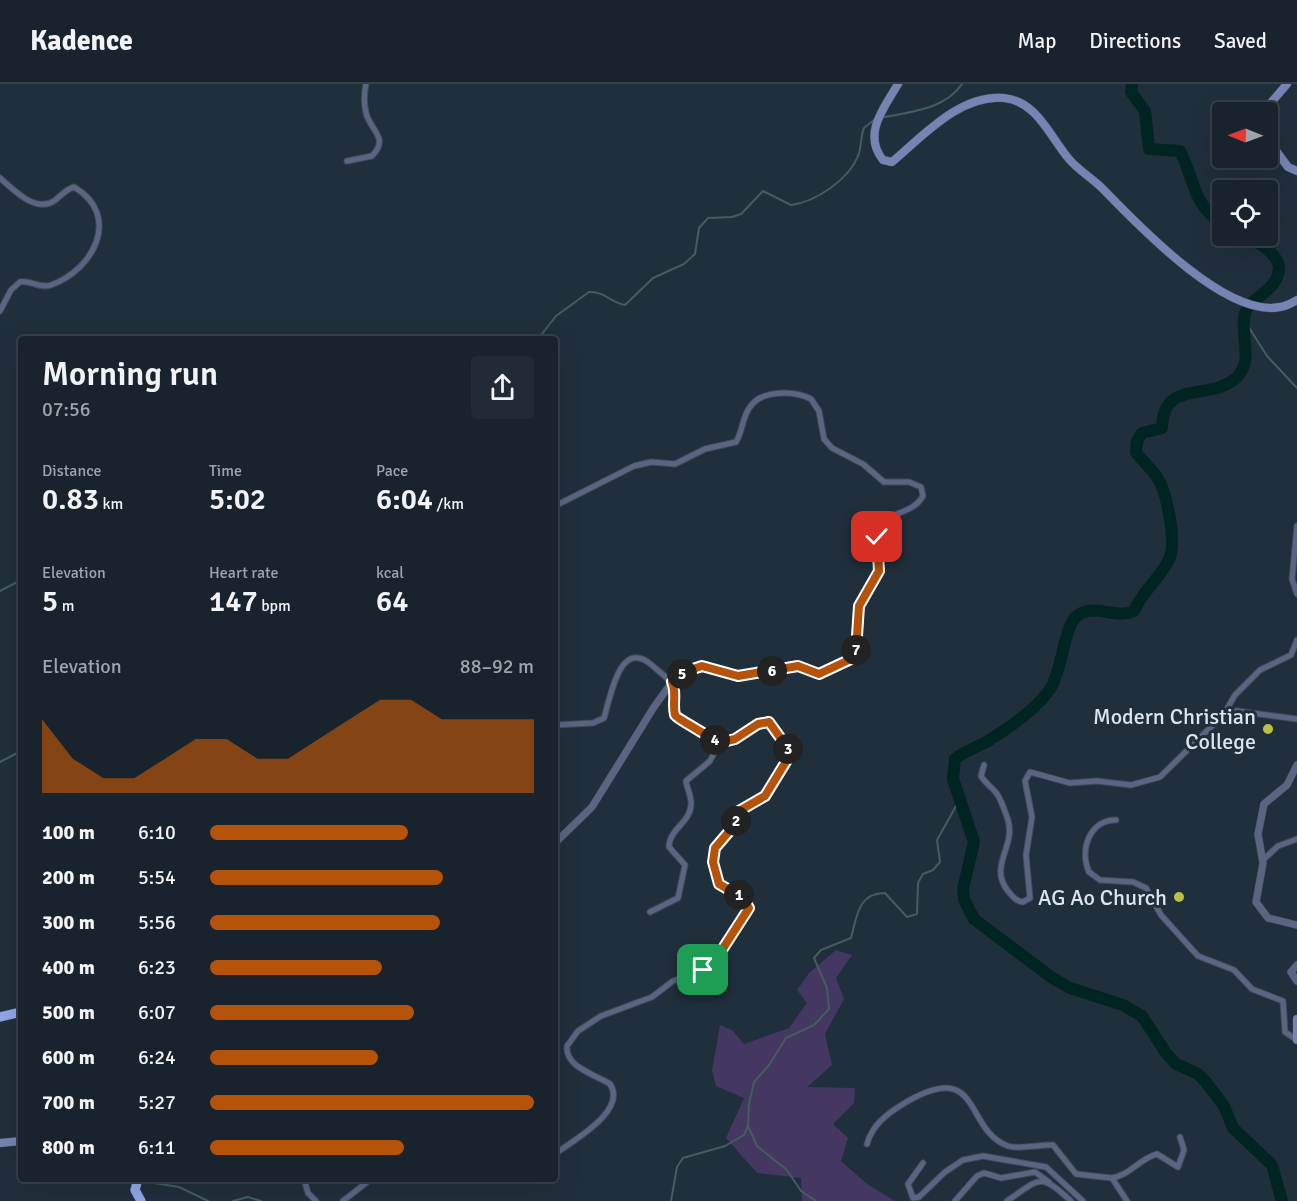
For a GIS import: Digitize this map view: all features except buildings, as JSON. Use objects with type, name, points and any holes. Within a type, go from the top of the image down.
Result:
[{"type":"highway","points":[[0,1017],[18,1013]]},
{"type":"highway","points":[[137,1182],[135,1190],[141,1201]]},
{"type":"main road","points":[[898,84],[878,118],[873,135],[877,153],[883,160],[892,162],[929,129],[979,100],[995,98],[1017,101],[1041,120],[1070,160],[1096,182],[1140,228],[1216,290],[1237,300],[1269,308],[1281,307],[1297,300]]},
{"type":"main road","points":[[1272,102],[1287,84]]},
{"type":"main road","points":[[1278,154],[1288,167],[1297,171]]},
{"type":"main road","points":[[1297,1019],[1297,1040]]},
{"type":"main road","points":[[0,1143],[18,1141]]},
{"type":"street","points":[[347,161],[372,156],[380,145],[379,133],[366,114],[364,95],[366,84]]},
{"type":"street","points":[[0,178],[18,194],[41,204],[53,201],[69,188],[81,191],[92,200],[99,233],[92,256],[85,264],[51,285],[20,282],[11,290],[0,310]]},
{"type":"street","points":[[558,504],[634,466],[651,462],[675,464],[705,449],[736,442],[750,406],[762,396],[787,394],[812,399],[819,411],[827,444],[863,464],[884,482],[916,483],[921,487],[923,496],[919,503],[908,510],[881,522],[877,537],[879,571],[861,600],[857,619],[856,651],[851,659],[819,674],[798,666],[738,676],[702,666],[684,672],[672,682],[592,807],[558,840]]},
{"type":"street","points":[[1297,526],[1292,579],[1297,594]]},
{"type":"street","points":[[984,765],[981,776],[998,795],[1010,831],[1009,845],[1001,857],[1000,877],[1017,901],[1027,902],[1030,888],[1026,855],[1032,809],[1026,775],[1034,771],[1064,782],[1096,781],[1131,785],[1160,777],[1224,714],[1234,695],[1260,670],[1291,655],[1297,640]]},
{"type":"street","points":[[558,725],[593,723],[604,718],[620,669],[630,657],[644,657],[672,682],[676,694],[676,718],[700,729],[719,743]]},
{"type":"street","points":[[1224,714],[1237,711],[1297,719]]},
{"type":"street","points":[[558,1152],[596,1125],[608,1111],[614,1097],[610,1084],[573,1063],[568,1057],[567,1046],[571,1039],[601,1016],[652,997],[673,981],[703,970],[720,953],[747,912],[748,904],[743,898],[719,884],[713,853],[733,827],[739,811],[765,796],[787,760],[789,750],[777,730],[767,722],[735,739],[719,743],[710,761],[686,781],[691,800],[690,811],[670,838],[671,850],[685,865],[678,898],[650,912]]},
{"type":"street","points":[[1297,765],[1287,785],[1264,804],[1258,834],[1263,860],[1256,894],[1259,909],[1268,918],[1292,922],[1297,926]]},
{"type":"street","points":[[1116,820],[1102,821],[1091,831],[1086,852],[1089,872],[1100,880],[1133,882],[1146,888],[1161,915],[1198,956],[1234,970],[1252,989],[1283,1001],[1285,1032],[1297,1040]]},
{"type":"street","points":[[1263,860],[1278,846],[1297,839]]},
{"type":"street","points":[[1297,965],[1291,972],[1297,981]]},
{"type":"street","points":[[867,1144],[877,1125],[894,1109],[930,1090],[947,1089],[967,1099],[1000,1142],[1011,1147],[1053,1145],[1076,1174],[1112,1178],[1123,1176],[1148,1157],[1157,1154],[1178,1167],[1184,1150],[1180,1137]]},
{"type":"street","points":[[924,1163],[908,1184],[913,1198],[919,1197],[945,1172],[963,1160],[976,1156],[1042,1166],[1083,1201]]},
{"type":"street","points":[[955,1201],[977,1176],[984,1173],[1001,1178],[1035,1173],[1071,1201]]},
{"type":"street","points":[[1112,1178],[1128,1201]]},
{"type":"street","points":[[305,1182],[308,1193],[316,1201]]},
{"type":"street","points":[[343,1201],[367,1182]]},
{"type":"street","points":[[1007,1201],[1032,1184],[1049,1182]]},
{"type":"shaded area","points":[[836,950],[852,955],[836,978],[844,999],[825,1034],[832,1065],[807,1087],[855,1088],[854,1103],[833,1124],[848,1138],[841,1161],[867,1184],[895,1201],[802,1201],[801,1178],[757,1173],[726,1138],[744,1098],[716,1086],[712,1070],[720,1025],[732,1030],[744,1044],[789,1028],[807,1003],[797,990],[809,973]]},
{"type":"waterway","points":[[880,118],[936,105],[955,93],[962,84]]},
{"type":"waterway","points":[[1132,84],[1131,92],[1145,111],[1149,149],[1180,151],[1195,191],[1212,216]]},
{"type":"waterway","points":[[540,336],[556,316],[589,292],[599,293],[625,305],[653,278],[684,264],[695,254],[699,228],[708,218],[732,217],[741,214],[763,191],[791,205],[811,199],[831,188],[854,165],[864,128],[875,119]]},
{"type":"waterway","points":[[1262,246],[1271,252],[1278,262],[1278,275],[1275,282],[1248,307],[1245,313],[1246,355],[1242,371],[1225,385],[1189,393],[1170,402],[1164,412],[1162,428],[1142,433],[1137,441],[1136,452],[1157,477],[1167,504],[1172,549],[1162,571],[1134,611],[1120,614],[1090,611],[1077,616],[1072,622],[1057,673],[1048,692],[1036,706],[1014,724],[955,759],[953,779],[974,842],[963,889],[964,899],[974,919],[1051,977],[1070,988],[1123,1005],[1142,1016],[1166,1053],[1176,1064],[1198,1074],[1205,1081],[1224,1106],[1233,1128],[1272,1165],[1282,1201]]},
{"type":"waterway","points":[[1243,318],[1267,356],[1297,388]]},
{"type":"waterway","points":[[0,591],[18,582]]},
{"type":"waterway","points":[[0,762],[18,753]]},
{"type":"waterway","points":[[671,1201],[677,1167],[683,1158],[725,1146],[744,1135],[748,1126],[749,1104],[754,1082],[769,1065],[786,1038],[814,1025],[829,1009],[827,988],[814,958],[821,950],[851,938],[860,907],[864,901],[876,894],[885,893],[907,917],[917,914],[918,883],[923,874],[933,870],[940,862],[937,840],[960,799]]},
{"type":"waterway","points":[[749,1128],[757,1146],[787,1170],[801,1191],[816,1201]]},
{"type":"waterway","points":[[147,1182],[179,1187],[208,1201]]},
{"type":"waterway","points":[[233,1201],[248,1197],[261,1201]]},
{"type":"place","name":"Modern Christian College","points":[[1268,729]]},
{"type":"place","name":"AG Ao Church","points":[[1179,897]]},
{"type":"route","points":[[703,970],[720,953],[749,908],[743,898],[719,884],[713,862],[715,848],[733,827],[739,811],[765,796],[771,782],[787,760],[789,750],[777,730],[769,722],[762,722],[735,739],[719,743],[700,729],[678,720],[675,716],[676,694],[672,682],[684,672],[702,666],[738,676],[798,666],[819,674],[851,659],[856,651],[859,606],[879,571],[880,556],[877,537]]}]
